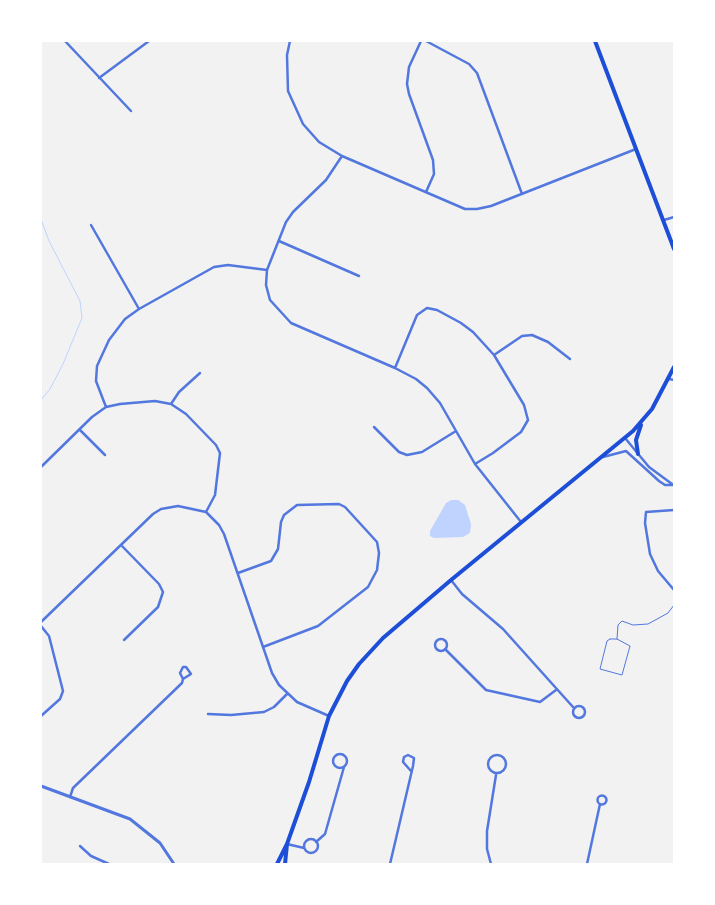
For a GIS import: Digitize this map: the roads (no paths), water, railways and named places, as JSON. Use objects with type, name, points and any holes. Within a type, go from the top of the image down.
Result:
[{"type":"main road","points":[[595,41],[674,249]]},
{"type":"main road","points":[[277,864],[287,844],[329,716],[348,680],[371,650],[451,580],[642,422],[671,380],[674,367]]},
{"type":"main road","points":[[638,454],[636,440],[642,422]]},
{"type":"main road","points":[[284,864],[287,844]]},
{"type":"street","points":[[65,41],[131,111]]},
{"type":"street","points":[[99,78],[149,41]]},
{"type":"street","points":[[290,41],[286,78],[288,91],[294,109],[303,124],[315,138],[342,156],[458,206],[471,209],[491,206],[636,149]]},
{"type":"street","points":[[421,41],[409,67],[408,84],[409,94],[433,160],[434,174],[426,192]]},
{"type":"street","points":[[426,41],[469,64],[477,73],[522,194]]},
{"type":"street","points":[[342,156],[326,180],[293,212],[286,222],[267,270],[266,285],[270,300],[291,323],[395,368],[416,379],[431,391],[475,464],[521,522]]},
{"type":"street","points":[[664,220],[674,216]]},
{"type":"street","points":[[91,225],[139,309]]},
{"type":"street","points":[[279,241],[358,276]]},
{"type":"street","points":[[106,407],[96,380],[98,360],[109,340],[126,320],[139,309],[214,267],[228,264],[267,270]]},
{"type":"street","points":[[395,368],[417,315],[427,308],[437,310],[467,328],[494,355],[524,406],[528,420],[521,432],[475,464]]},
{"type":"street","points":[[494,355],[522,336],[532,335],[548,342],[570,360]]},
{"type":"street","points":[[171,404],[180,392],[200,373]]},
{"type":"street","points":[[41,467],[106,407],[155,401],[171,404],[186,414],[216,445],[220,453],[215,495],[206,512]]},
{"type":"street","points":[[374,427],[399,452],[408,455],[422,452],[456,431]]},
{"type":"street","points":[[80,430],[104,455]]},
{"type":"street","points":[[624,438],[649,467],[674,485]]},
{"type":"street","points":[[601,457],[626,451],[658,481],[665,485],[674,485]]},
{"type":"street","points":[[238,573],[271,561],[278,549],[281,522],[284,515],[297,504],[339,504],[357,519],[377,542],[379,554],[377,570],[368,586],[318,626],[263,647]]},
{"type":"street","points":[[41,622],[153,514],[178,506],[206,512],[219,524],[224,534],[272,673],[287,694],[303,705],[329,716]]},
{"type":"street","points":[[674,510],[646,512],[645,523],[650,554],[658,571],[674,590]]},
{"type":"street","points":[[121,546],[159,584],[163,592],[158,607],[124,640]]},
{"type":"street","points":[[451,580],[462,594],[503,629],[573,707],[574,716],[583,717],[585,713],[582,707],[573,707]]},
{"type":"street","points":[[41,626],[49,636],[63,691],[60,699],[41,716]]},
{"type":"street","points":[[445,649],[446,641],[442,639],[437,640],[435,644],[437,649],[445,649],[484,688],[540,702],[556,690]]},
{"type":"street","points":[[70,797],[74,788],[182,683],[183,679],[191,674],[186,667],[180,673],[183,679]]},
{"type":"street","points":[[208,714],[232,715],[264,712],[274,707],[287,694]]},
{"type":"street","points":[[316,842],[326,834],[344,767],[348,761],[346,757],[337,754],[334,758],[334,764],[340,768],[344,767]]},
{"type":"street","points":[[390,864],[414,758],[408,755],[404,757],[403,762],[411,771]]},
{"type":"street","points":[[491,864],[487,849],[487,831],[496,775],[504,770],[506,764],[503,757],[498,755],[492,756],[488,762],[489,768],[496,775]]},
{"type":"street","points":[[41,786],[130,819],[160,843],[174,864]]},
{"type":"street","points":[[588,864],[600,804]]},
{"type":"street","points":[[304,848],[308,840],[316,842]]},
{"type":"street","points":[[287,844],[304,848],[309,853],[313,853],[318,848],[316,842]]},
{"type":"street","points":[[80,846],[90,856],[109,864]]},
{"type":"lane","points":[[617,639],[618,625],[622,622],[633,625],[648,624],[668,613],[674,605]]},
{"type":"lane","points":[[617,639],[630,646],[622,675],[600,669],[607,641],[617,639]]},
{"type":"water","points":[[451,500],[458,500],[465,505],[471,524],[470,533],[463,537],[434,538],[430,536],[430,531],[446,503]]},
{"type":"waterway","points":[[41,219],[49,241],[80,301],[82,318],[63,364],[50,389],[41,400]]}]
